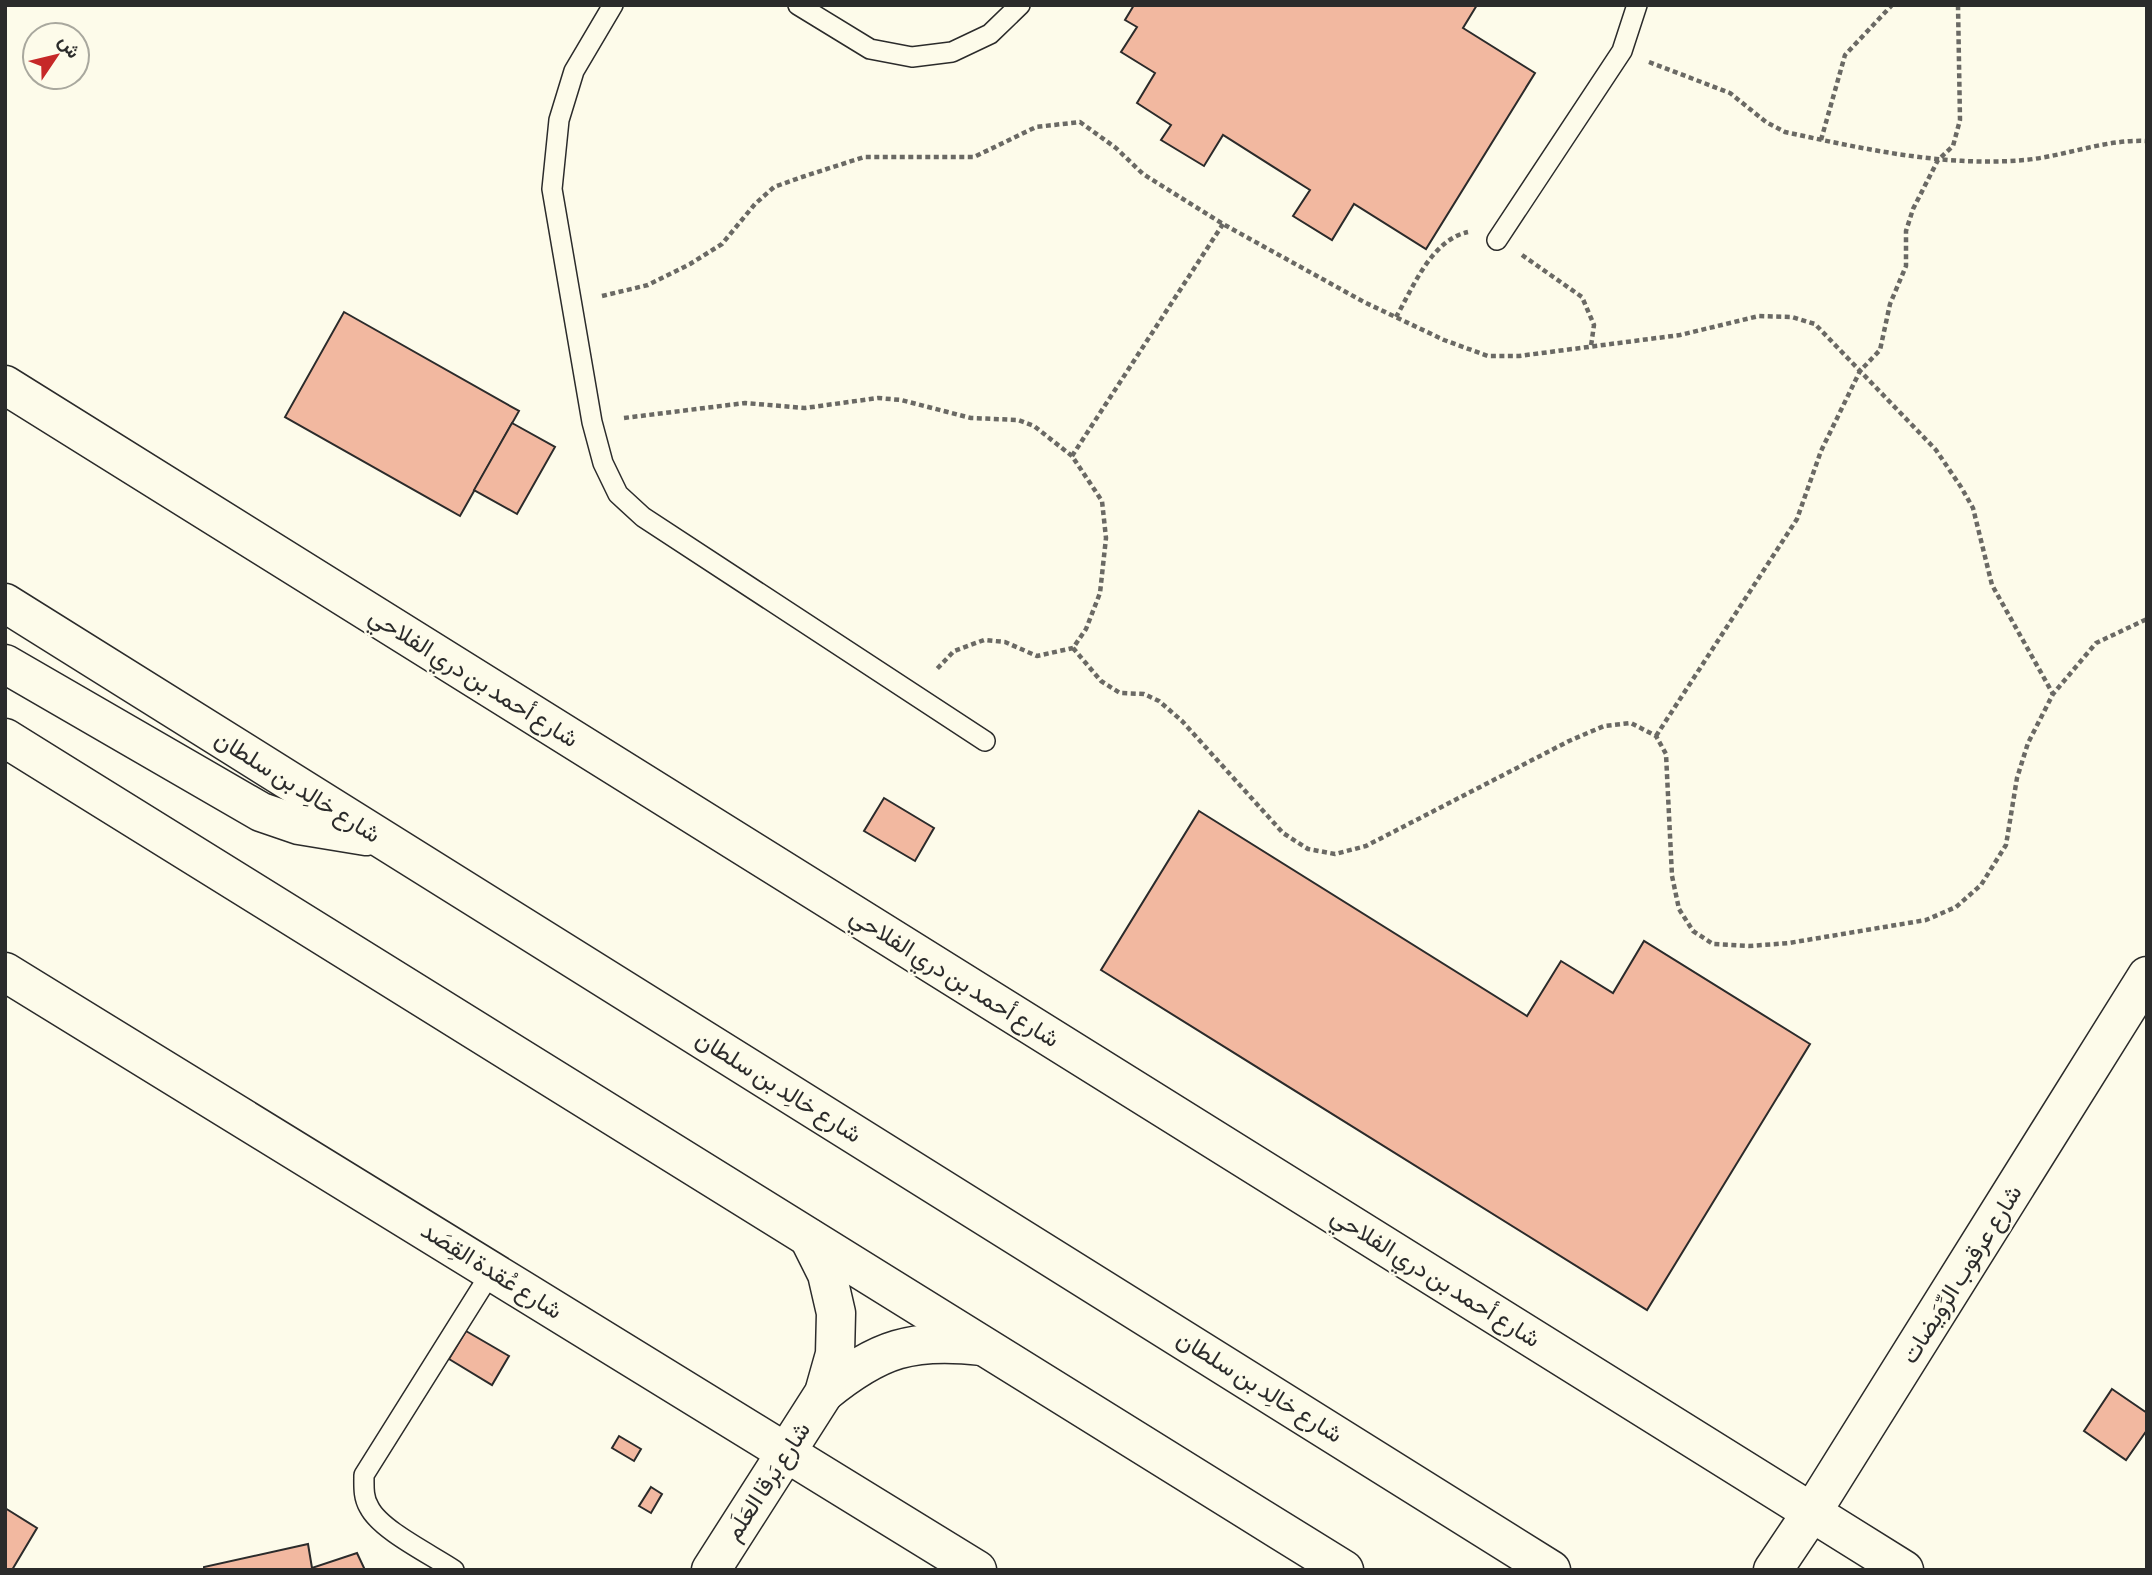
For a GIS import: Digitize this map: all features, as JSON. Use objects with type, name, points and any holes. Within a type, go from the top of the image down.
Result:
[{"type":"street","name":"شارع أحمد بن دري الفلاحي","points":[[5,385],[1904,1570]]},
{"type":"street","name":"شارع خالِد بن سلطان","points":[[5,603],[1551,1570]]},
{"type":"street","points":[[5,664],[261,811],[326,831],[378,836]]},
{"type":"street","points":[[5,738],[1344,1570]]},
{"type":"street","name":"شارع عُقدة القِصَد","points":[[5,972],[977,1570]]},
{"type":"street","name":"شارع عرقوب الرِّوَيضات","points":[[1773,1570],[2147,976]]},
{"type":"street","name":"شارع بَرقا العَلَم","points":[[809,1238],[827,1274],[836,1313],[835,1354],[824,1393]]},
{"type":"street","name":"شارع بَرقا العَلَم","points":[[711,1570],[824,1393],[857,1366],[897,1348],[939,1341],[982,1346]]},
{"type":"lane","points":[[613,5],[574,71],[559,120],[552,189],[592,422],[603,463],[618,494],[643,517],[985,741]]},
{"type":"lane","points":[[798,5],[870,49],[912,57],[952,51],[990,34],[1020,5]]},
{"type":"lane","points":[[1497,240],[1622,51],[1637,5]]},
{"type":"lane","points":[[454,1570],[381,1522],[370,1510],[364,1494],[364,1475],[492,1270]]},
{"type":"path","points":[[1821,139],[1845,55],[1892,5]]},
{"type":"path","points":[[1656,736],[1797,519],[1821,451],[1860,371],[1880,350],[1890,303],[1906,266],[1906,231],[1913,209],[1938,160],[1953,146],[1960,120],[1958,5]]},
{"type":"path","points":[[1622,51],[1730,93],[1766,122],[1785,132],[1938,160],[2022,160],[2056,156],[2108,143],[2147,141]]},
{"type":"path","points":[[573,304],[648,285],[690,264],[722,244],[755,204],[774,187],[864,157],[974,157],[1036,127],[1080,122],[1115,148],[1143,174],[1223,224],[1364,302],[1444,340],[1488,356],[1519,356],[1680,335],[1759,316],[1792,317],[1815,324],[1936,450],[1961,487],[1973,508],[1992,585],[2053,694]]},
{"type":"path","points":[[1072,456],[1223,224]]},
{"type":"path","points":[[592,422],[745,403],[805,408],[890,399],[971,418],[1018,421],[1034,426],[1072,456],[1102,501],[1106,538],[1100,593],[1086,629],[1073,648],[1037,656],[1005,642],[984,640],[954,651],[935,671],[919,699]]},
{"type":"path","points":[[1073,648],[1101,681],[1119,693],[1144,694],[1167,708],[1283,833],[1308,849],[1335,854],[1366,846],[1604,726],[1631,723],[1656,736],[1666,754],[1672,876],[1679,909],[1693,932],[1713,944],[1788,943],[1926,920],[1956,906],[1981,885],[2006,845],[2028,743],[2053,694],[2096,643],[2119,629],[2147,619]]},
{"type":"building","points":[[1134,5],[1477,5],[1463,28],[1535,73],[1426,249],[1354,204],[1332,240],[1293,216],[1310,190],[1223,135],[1204,166],[1161,140],[1171,125],[1137,103],[1155,73],[1121,52],[1137,27],[1125,20]]},
{"type":"building","points":[[344,312],[519,411],[460,516],[285,417]]},
{"type":"building","points":[[512,423],[555,447],[517,514],[474,490]]},
{"type":"building","points":[[884,798],[934,828],[915,861],[864,831]]},
{"type":"building","points":[[1199,811],[1527,1016],[1561,961],[1613,993],[1644,941],[1810,1044],[1647,1310],[1101,970]]},
{"type":"building","points":[[466,1331],[509,1356],[492,1385],[449,1359]]},
{"type":"building","points":[[2112,1389],[2147,1413],[2147,1430],[2126,1460],[2084,1431]]},
{"type":"building","points":[[619,1436],[641,1449],[634,1461],[612,1448]]},
{"type":"building","points":[[651,1487],[662,1494],[651,1513],[639,1506]]},
{"type":"building","points":[[5,1508],[37,1528],[12,1570],[5,1570]]},
{"type":"building","points":[[308,1544],[312,1568],[357,1553],[365,1570],[204,1570],[204,1567]]}]
